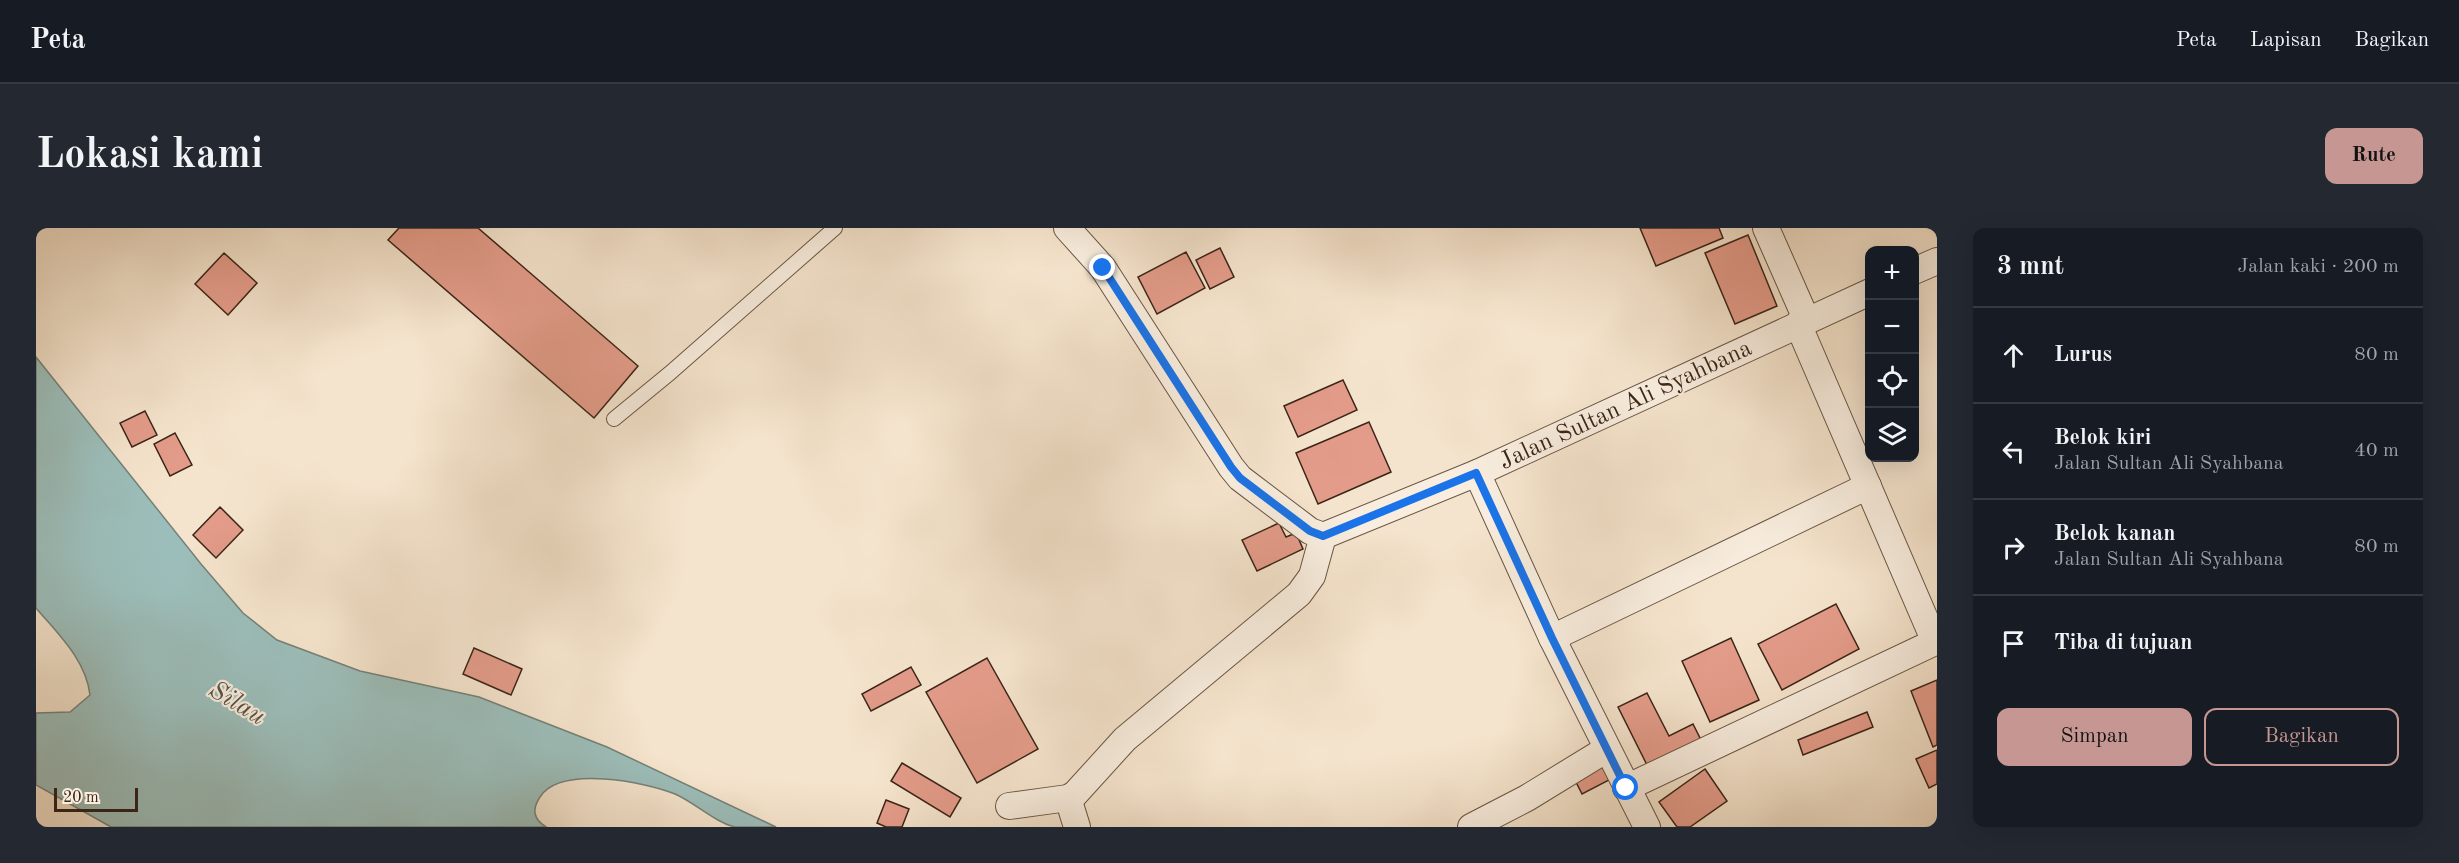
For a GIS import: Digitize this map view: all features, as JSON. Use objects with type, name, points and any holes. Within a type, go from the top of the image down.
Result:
[{"type":"street","points":[[1009,806],[1068,798],[1075,794],[1125,738],[1299,594],[1312,576],[1323,536],[1310,531],[1240,478],[1222,456],[1103,268],[1067,228]]},
{"type":"street","points":[[1626,788],[1935,642],[1868,486],[1766,228]]},
{"type":"street","points":[[1919,269],[1937,261]]},
{"type":"street","name":"Jalan Sultan Ali Syahbana","points":[[1323,536],[1476,473],[1865,294]]},
{"type":"street","points":[[1476,473],[1552,638],[1647,827]]},
{"type":"street","points":[[1552,638],[1868,486]]},
{"type":"street","points":[[1471,827],[1527,798],[1607,749]]},
{"type":"street","points":[[1068,798],[1077,827]]},
{"type":"lane","points":[[614,419],[670,373],[835,228]]},
{"type":"water","name":"Silau","points":[[36,357],[201,564],[243,613],[277,640],[360,671],[479,697],[607,747],[776,827],[735,827],[662,789],[604,779],[565,781],[550,787],[540,797],[535,810],[538,821],[546,827],[111,827],[36,785],[36,713],[70,712],[90,695],[83,670],[77,659],[36,608]]},
{"type":"building","points":[[399,228],[478,228],[638,366],[594,418],[388,240]]},
{"type":"building","points":[[1640,228],[1719,228],[1723,238],[1656,266]]},
{"type":"building","points":[[1748,235],[1777,306],[1735,324],[1705,253]]},
{"type":"building","points":[[1220,248],[1234,277],[1210,289],[1196,260]]},
{"type":"building","points":[[1186,252],[1205,288],[1157,314],[1138,277]]},
{"type":"building","points":[[224,253],[257,283],[228,315],[195,284]]},
{"type":"building","points":[[1343,380],[1357,410],[1298,437],[1284,406]]},
{"type":"building","points":[[145,411],[157,435],[132,447],[120,423]]},
{"type":"building","points":[[1369,422],[1391,472],[1318,504],[1296,453]]},
{"type":"building","points":[[175,433],[192,465],[170,476],[154,444]]},
{"type":"building","points":[[220,507],[243,530],[216,558],[193,535]]},
{"type":"building","points":[[1279,523],[1286,537],[1296,533],[1303,549],[1257,571],[1242,540]]},
{"type":"building","points":[[1836,604],[1859,649],[1782,690],[1758,644]]},
{"type":"building","points":[[1731,638],[1759,700],[1710,722],[1682,661]]},
{"type":"building","points":[[474,648],[522,669],[511,695],[463,674]]},
{"type":"building","points":[[987,658],[1038,749],[977,783],[926,692]]},
{"type":"building","points":[[911,667],[921,685],[871,711],[862,694]]},
{"type":"building","points":[[1937,680],[1937,745],[1933,747],[1911,691]]},
{"type":"building","points":[[1647,693],[1669,736],[1693,724],[1703,744],[1650,771],[1618,707]]},
{"type":"building","points":[[1867,712],[1873,727],[1803,755],[1798,740]]},
{"type":"building","points":[[1937,750],[1937,784],[1929,788],[1916,759]]},
{"type":"building","points":[[1601,759],[1611,779],[1582,794],[1572,774]]},
{"type":"building","points":[[902,763],[961,798],[950,817],[891,781]]},
{"type":"building","points":[[1705,769],[1727,801],[1690,827],[1677,827],[1659,802]]},
{"type":"building","points":[[886,800],[909,809],[902,827],[886,827],[877,823]]},
{"type":"route","points":[[1103,268],[1222,456],[1240,478],[1310,531],[1323,536],[1476,473],[1552,638],[1626,788]]}]
